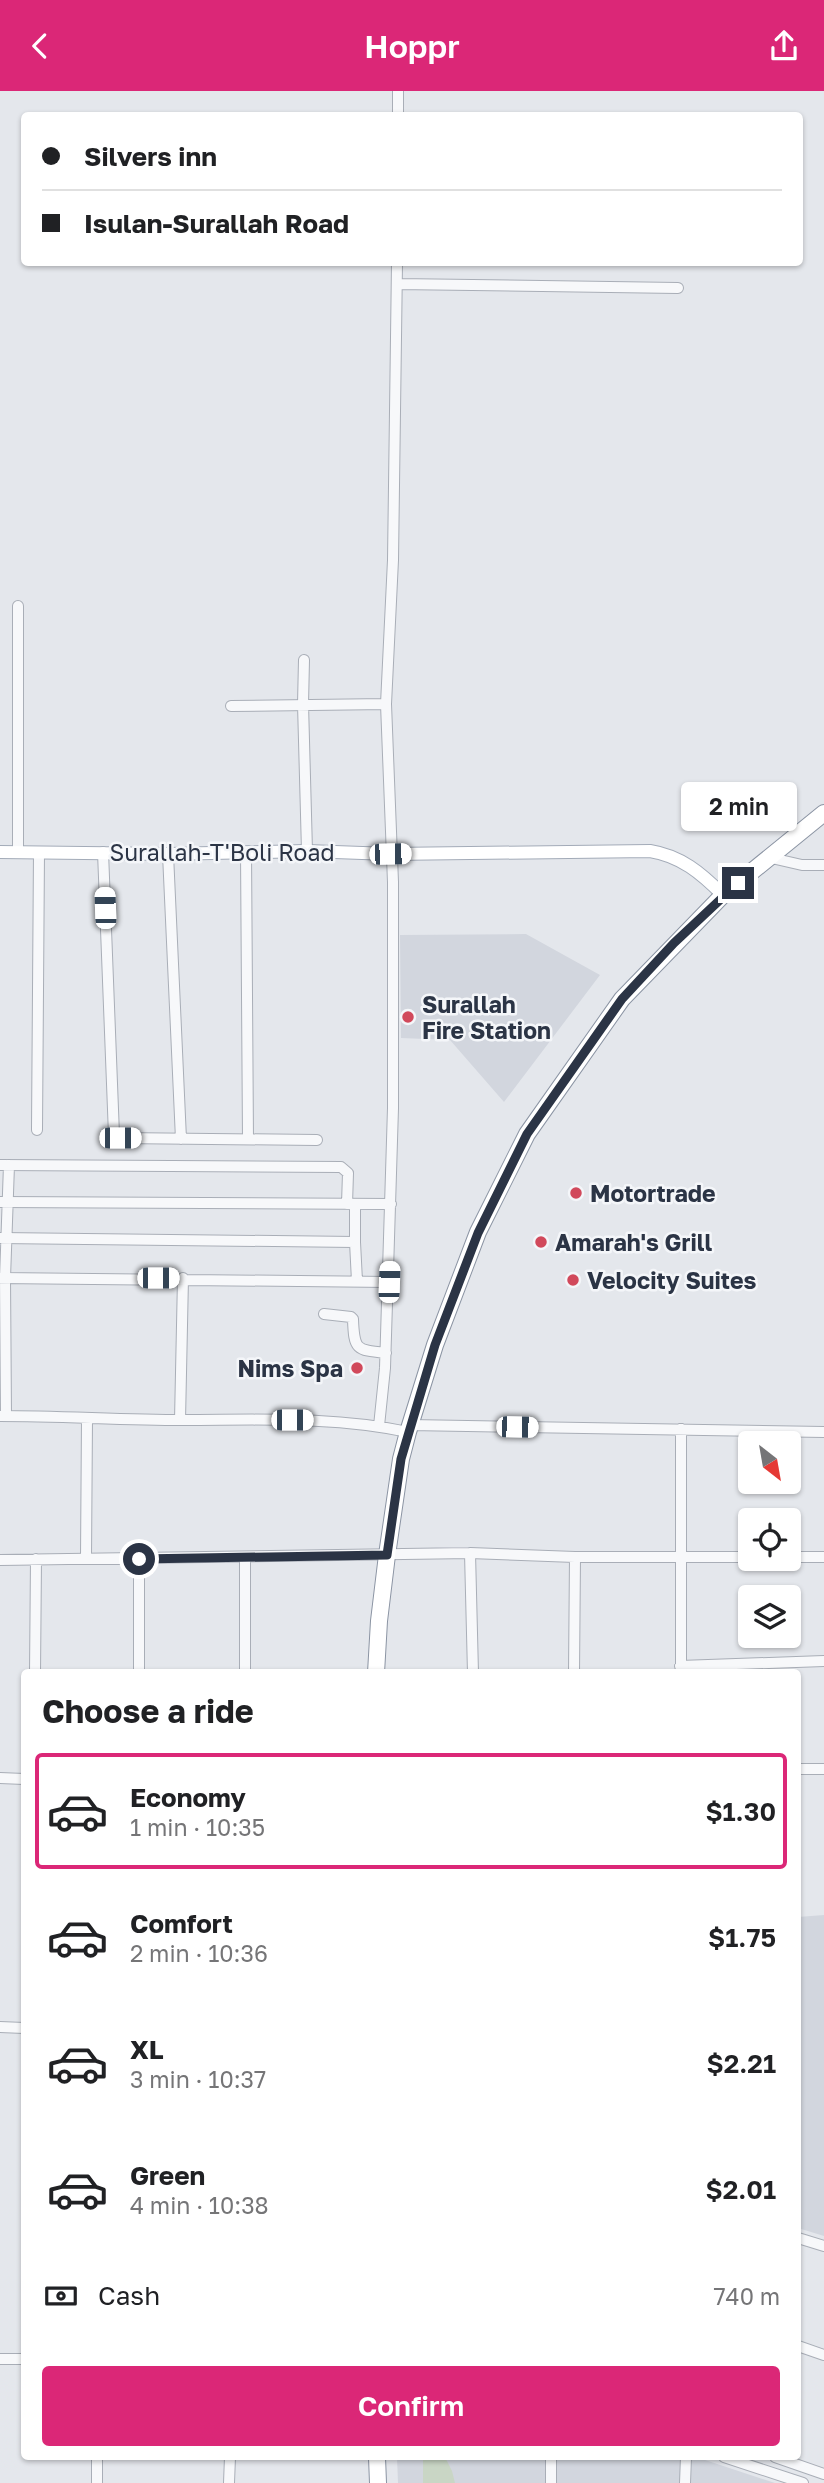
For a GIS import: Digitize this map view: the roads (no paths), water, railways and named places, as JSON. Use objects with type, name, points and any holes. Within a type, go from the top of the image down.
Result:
[{"type":"highway","points":[[376,1669],[387,1555],[409,1429],[435,1345],[478,1233],[527,1134],[622,999],[723,895],[767,857],[824,814]]},
{"type":"highway","points":[[377,2460],[378,2483]]},
{"type":"main road","name":"Surallah-T'Boli Road","points":[[0,852],[168,854],[307,851],[390,854],[650,851],[666,853],[682,860],[723,895]]},
{"type":"street","points":[[398,91],[398,112]]},
{"type":"street","points":[[379,1426],[386,1353],[391,1204],[393,882],[386,704],[393,560],[397,266]]},
{"type":"street","points":[[397,284],[678,288]]},
{"type":"street","points":[[18,606],[18,852]]},
{"type":"street","points":[[304,660],[307,851]]},
{"type":"street","points":[[231,706],[386,704]]},
{"type":"street","points":[[37,1130],[39,852]]},
{"type":"street","points":[[103,852],[113,1133],[120,1138],[317,1140]]},
{"type":"street","points":[[246,852],[248,1139]]},
{"type":"street","points":[[168,854],[181,1139]]},
{"type":"street","points":[[767,857],[802,865],[824,865]]},
{"type":"street","points":[[357,1281],[348,1173],[341,1167],[5,1165],[3,1416],[319,1420],[409,1429],[824,1432]]},
{"type":"street","points":[[3,1202],[391,1204]]},
{"type":"street","points":[[3,1238],[355,1242]]},
{"type":"street","points":[[3,1278],[389,1282]]},
{"type":"street","points":[[180,1420],[183,1278]]},
{"type":"street","points":[[324,1314],[351,1317],[354,1319],[354,1341],[358,1348],[386,1353]]},
{"type":"street","points":[[86,1558],[88,1419]]},
{"type":"street","points":[[681,1429],[680,1669],[824,1661]]},
{"type":"street","points":[[470,1553],[473,1669]]},
{"type":"street","points":[[0,1560],[470,1553],[575,1557],[738,1557]]},
{"type":"street","points":[[574,1669],[575,1557]]},
{"type":"street","points":[[801,1557],[824,1557]]},
{"type":"street","points":[[245,1558],[245,1669]]},
{"type":"street","points":[[35,1669],[36,1559]]},
{"type":"street","points":[[139,1559],[139,1669]]},
{"type":"street","points":[[801,1769],[824,1769]]},
{"type":"street","points":[[0,1778],[21,1779]]},
{"type":"street","points":[[0,2027],[21,2028]]},
{"type":"street","points":[[801,2239],[824,2246]]},
{"type":"street","points":[[801,2347],[824,2355]]},
{"type":"street","points":[[0,2359],[21,2359]]},
{"type":"street","points":[[97,2460],[97,2483]]},
{"type":"street","points":[[229,2483],[230,2460]]},
{"type":"street","points":[[551,2460],[551,2483]]},
{"type":"street","points":[[685,2483],[686,2460]]},
{"type":"street","points":[[733,2460],[803,2483]]},
{"type":"street","points":[[784,2460],[824,2474]]},
{"type":"place","name":"Surallah Fire Station","points":[[408,1017]]},
{"type":"place","name":"Motortrade","points":[[576,1193]]},
{"type":"place","name":"Amarah's Grill","points":[[541,1242]]},
{"type":"place","name":"Velocity Suites","points":[[573,1280]]},
{"type":"place","name":"Nims Spa","points":[[357,1368]]}]
